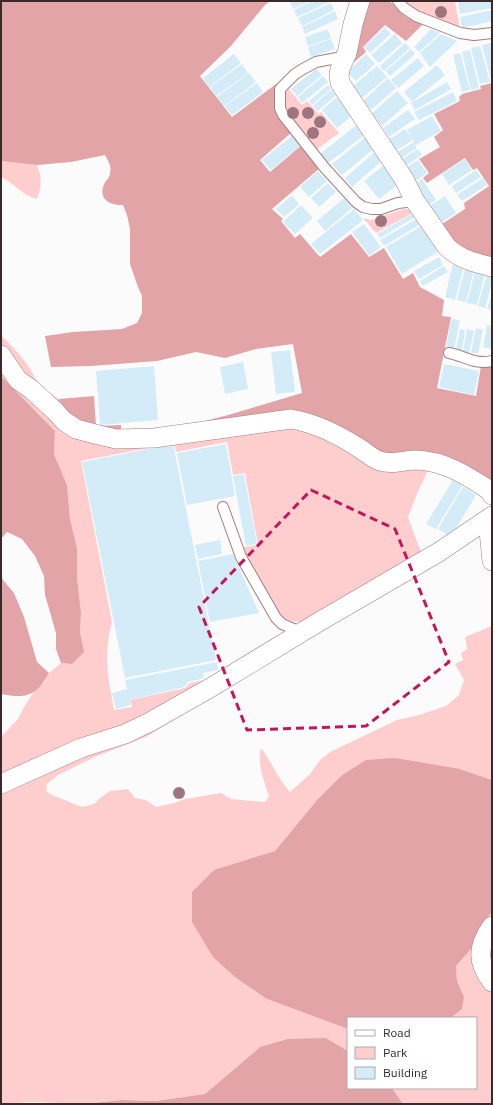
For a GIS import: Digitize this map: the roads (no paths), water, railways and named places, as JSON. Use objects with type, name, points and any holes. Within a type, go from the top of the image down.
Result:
[{"type":"street","points":[[360,1],[353,24],[348,53],[341,66],[339,74],[340,83],[404,179],[415,201],[447,247],[453,253],[462,258],[492,268]]},
{"type":"street","points":[[1,355],[18,380],[55,411],[64,421],[76,429],[116,439],[137,439],[180,435],[291,419],[304,421],[345,440],[360,448],[369,456],[380,461],[390,463],[415,460],[430,462],[450,468],[471,478],[489,490],[492,495]]},
{"type":"street","points":[[1,784],[82,748],[125,734],[150,722],[439,552],[492,516]]},
{"type":"street","points":[[492,926],[487,933],[480,950],[484,972],[492,982]]},
{"type":"lane","points":[[398,1],[404,8],[416,16],[460,33],[474,35],[492,33]]},
{"type":"lane","points":[[348,53],[337,58],[316,62],[295,74],[280,89],[280,108],[283,115],[324,167],[356,202],[363,207],[381,209],[398,203],[415,201]]},
{"type":"lane","points":[[449,353],[472,361],[492,361]]},
{"type":"lane","points":[[224,506],[241,557],[276,618],[282,624],[301,632]]}]
